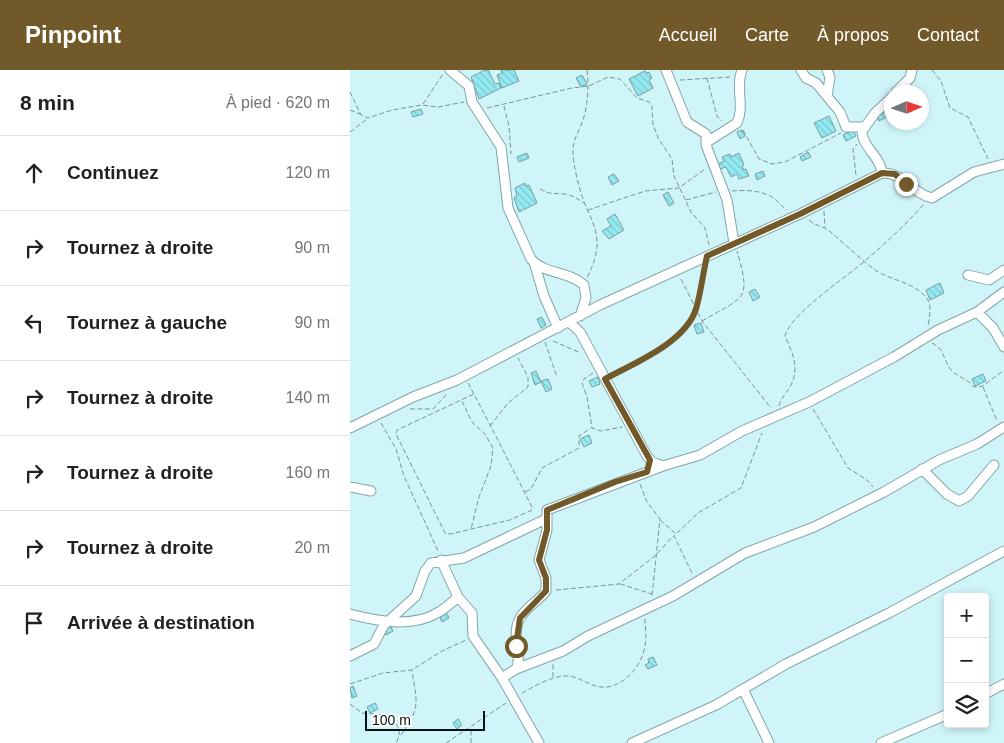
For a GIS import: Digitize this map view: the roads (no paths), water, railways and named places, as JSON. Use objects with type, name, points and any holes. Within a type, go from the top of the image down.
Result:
[{"type":"street","points":[[448,70],[469,86],[474,106],[501,147],[508,208],[534,262],[549,310],[558,328]]},
{"type":"street","points":[[666,70],[687,122],[692,127],[703,131],[724,191],[734,231],[734,243]]},
{"type":"street","points":[[801,70],[806,78],[816,83],[840,112],[848,128],[864,127]]},
{"type":"street","points":[[827,70],[830,77],[827,96]]},
{"type":"street","points":[[903,85],[910,78],[912,70]]},
{"type":"street","points":[[706,142],[736,124],[740,113],[741,73]]},
{"type":"street","points":[[882,173],[879,162],[862,135],[864,127],[884,106]]},
{"type":"street","points":[[350,428],[398,404],[460,378],[580,316],[800,214],[882,173],[895,174],[909,187],[929,198],[936,197],[974,172],[1004,164]]},
{"type":"street","points":[[534,262],[568,275],[584,285],[586,298],[580,316]]},
{"type":"street","points":[[968,275],[989,280],[1004,270]]},
{"type":"street","points":[[516,669],[520,659],[515,641],[518,621],[546,591],[546,578],[539,560],[547,530],[546,518],[548,508],[663,466],[700,455],[767,419],[809,402],[927,338],[938,330],[977,312],[1004,292]]},
{"type":"street","points":[[977,312],[993,328],[1004,347]]},
{"type":"street","points":[[569,322],[580,332],[592,358],[650,460],[663,466]]},
{"type":"street","points":[[502,678],[516,669],[553,656],[588,636],[697,583],[745,553],[814,527],[922,469],[977,444],[1002,428]]},
{"type":"street","points":[[647,472],[650,460]]},
{"type":"street","points":[[922,469],[953,499],[959,501],[968,496],[994,465]]},
{"type":"street","points":[[350,487],[371,491]]},
{"type":"street","points":[[350,656],[374,644],[389,621],[416,596],[428,566],[441,560],[464,558],[546,518]]},
{"type":"street","points":[[632,743],[716,705],[786,664],[889,613],[1004,552]]},
{"type":"street","points":[[441,560],[458,597],[472,613],[473,636],[514,697],[539,743]]},
{"type":"street","points":[[350,614],[389,621],[425,619],[438,613],[458,597]]},
{"type":"street","points":[[989,692],[1004,684]]},
{"type":"street","points":[[744,689],[769,743]]},
{"type":"street","points":[[881,743],[944,716]]}]
